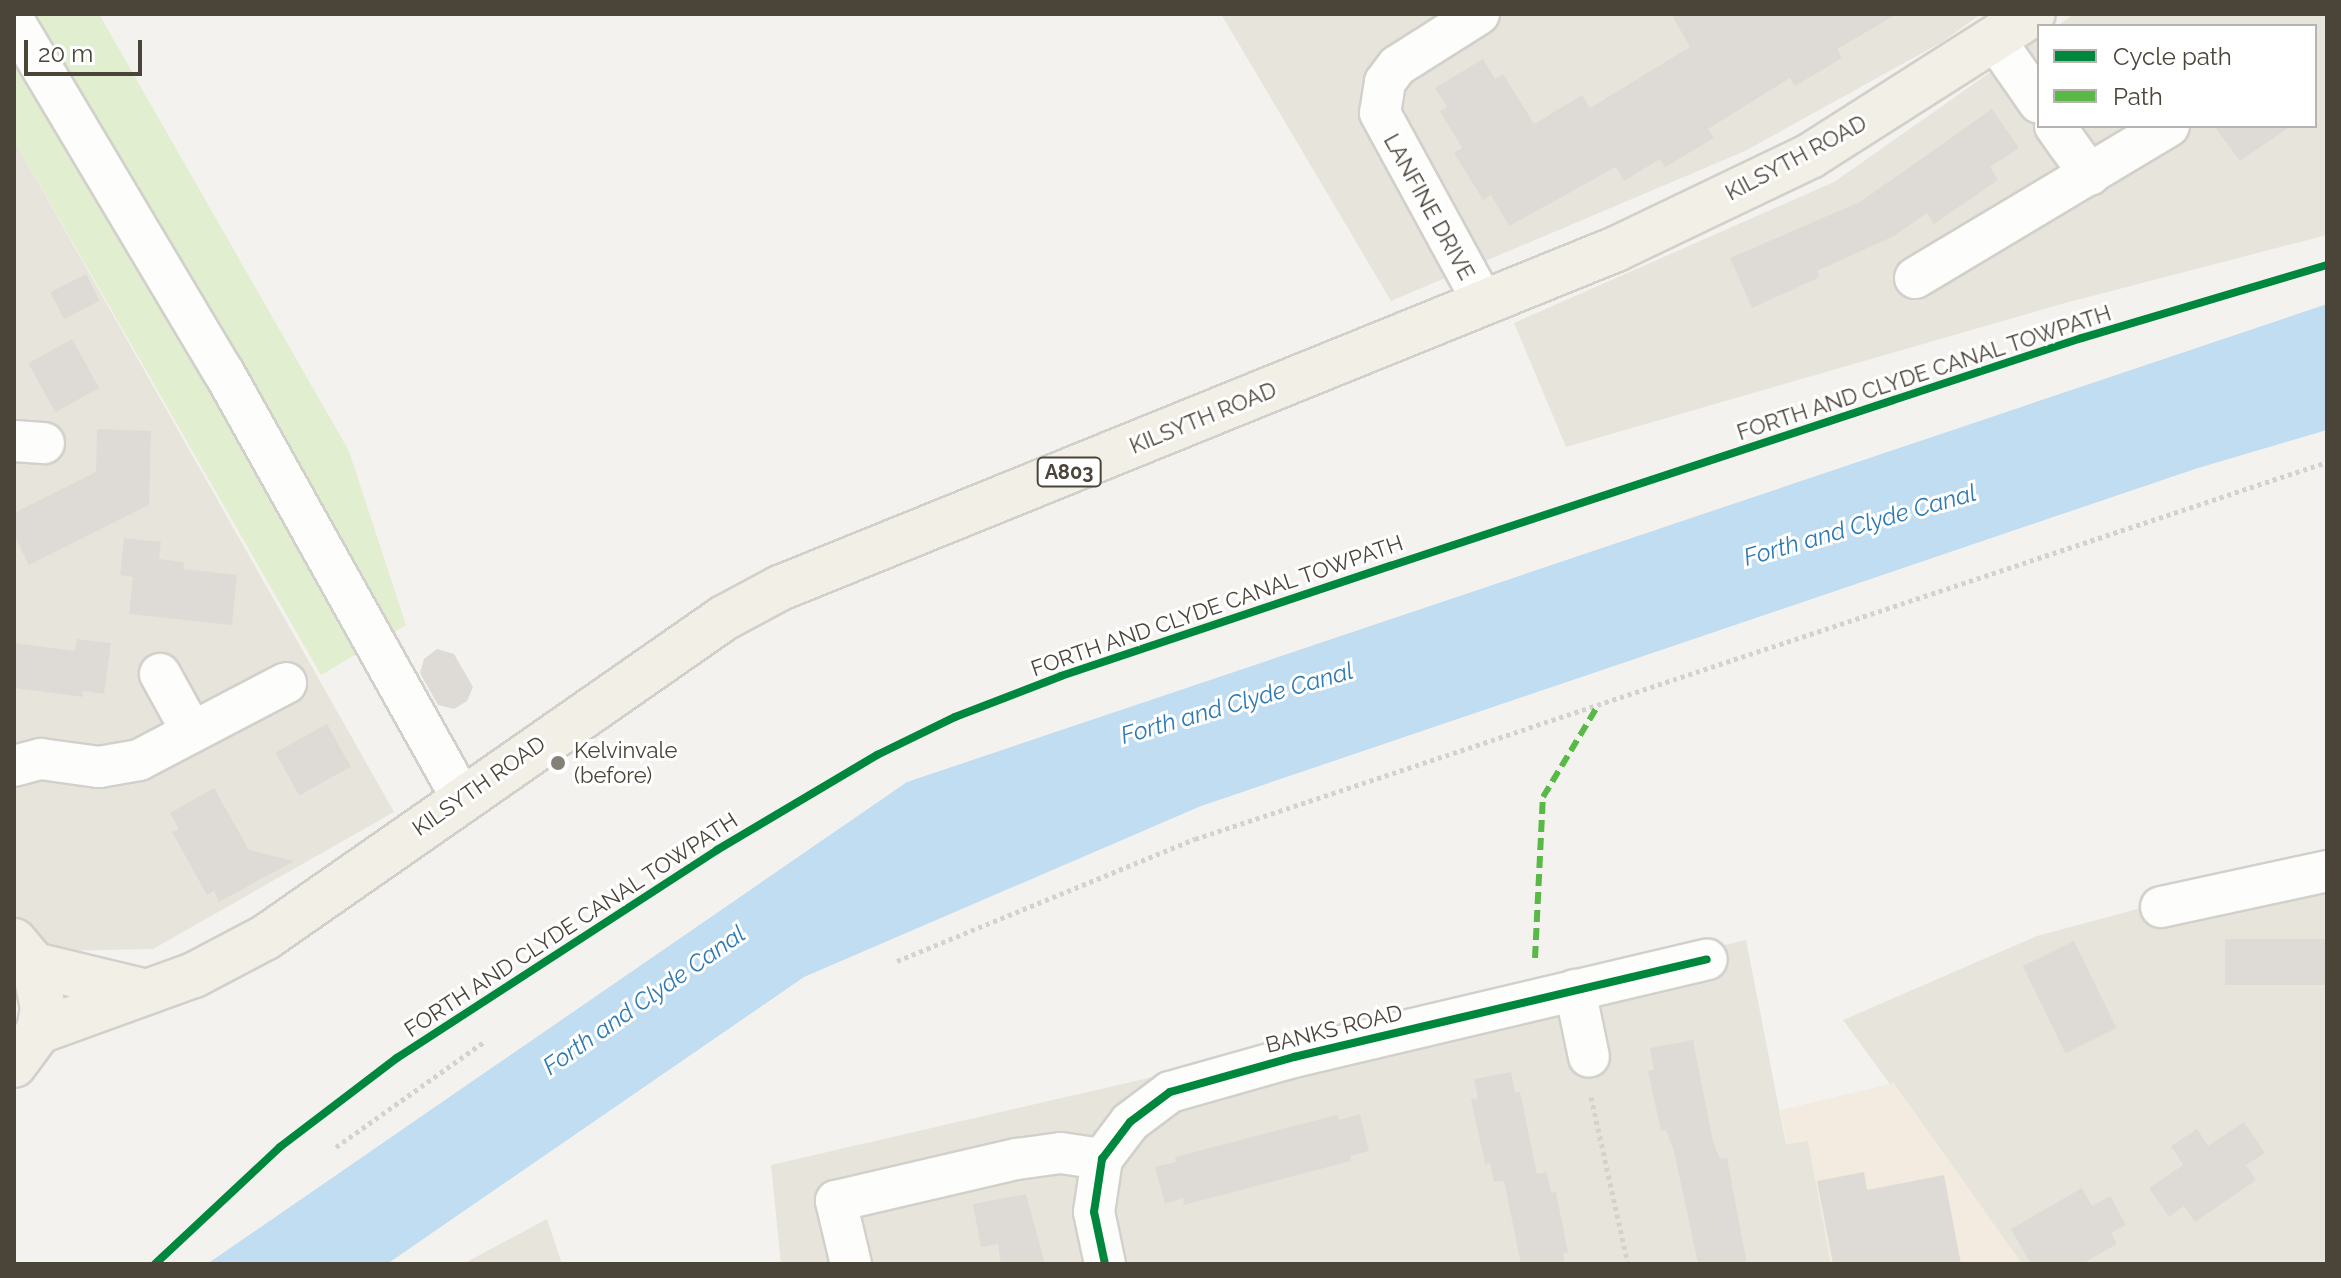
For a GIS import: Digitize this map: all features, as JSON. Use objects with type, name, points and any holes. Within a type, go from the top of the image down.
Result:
[{"type":"main road","name":"KILSYTH ROAD","points":[[39,1031],[141,990],[194,975],[266,937],[461,797],[724,618],[780,588],[1616,249],[1810,156],[1996,41],[2033,14]]},
{"type":"main road","name":"KILSYTH ROAD","points":[[24,953],[141,990]]},
{"type":"main road","points":[[14,1065],[39,1031],[43,1008],[24,953]]},
{"type":"street","name":"LANFINE DRIVE","points":[[1479,14],[1397,66],[1385,82],[1380,113],[1484,304]]},
{"type":"street","points":[[14,21],[223,371],[461,797]]},
{"type":"street","points":[[1996,41],[2037,100]]},
{"type":"street","points":[[2056,128],[2090,175]]},
{"type":"street","points":[[1915,278],[2166,128]]},
{"type":"street","points":[[160,674],[192,732]]},
{"type":"street","points":[[14,766],[41,759],[120,765],[286,683]]},
{"type":"street","points":[[2161,907],[2327,871]]},
{"type":"street","name":"BANKS ROAD","points":[[1102,1159],[1151,1103],[1191,1083],[1707,959]]},
{"type":"street","points":[[1575,990],[1590,1076]]},
{"type":"street","points":[[851,1264],[836,1201],[1017,1159],[1061,1153],[1102,1159],[1094,1212],[1105,1264]]},
{"type":"path","points":[[897,961],[1195,839],[2327,462]]},
{"type":"path","points":[[336,1147],[484,1042]]},
{"type":"path","points":[[1590,1076],[1628,1264]]},
{"type":"shaded area","points":[[1221,14],[1981,14],[1942,42],[1745,151],[1391,301]]},
{"type":"shaded area","points":[[2074,14],[2327,14],[2327,235],[2065,303],[1566,447],[1514,323],[1834,182],[2037,39],[2037,128],[2317,128],[2317,24],[2060,24]]},
{"type":"shaded area","points":[[14,140],[394,812],[153,949],[14,952]]},
{"type":"shaded area","points":[[2327,858],[2327,1264],[2022,1264],[1843,1020],[2037,936]]},
{"type":"shaded area","points":[[1746,940],[1786,1144],[1808,1140],[1831,1264],[781,1264],[771,1165]]},
{"type":"shaded area","points":[[1894,1083],[2022,1264],[1831,1264],[1808,1141],[1787,1144],[1780,1110]]},
{"type":"shaded area","points":[[547,1219],[562,1264],[463,1264]]},
{"type":"green space","points":[[14,14],[99,14],[349,451],[406,625],[321,675],[14,140]]},
{"type":"water","name":"Forth and Clyde Canal","points":[[2327,304],[2327,430],[2198,468],[1201,806],[804,977],[387,1264],[207,1264],[907,782]]},
{"type":"building","points":[[1671,14],[1897,14],[1837,49],[1842,58],[1795,86],[1790,78],[1708,129],[1714,138],[1665,167],[1660,159],[1624,181],[1616,167],[1509,226],[1491,195],[1483,200],[1454,153],[1462,148],[1440,111],[1447,107],[1435,88],[1483,59],[1495,79],[1503,74],[1534,124],[1582,95],[1590,108],[1690,47]]},
{"type":"building","points":[[1992,109],[2019,148],[1990,167],[1998,180],[1934,224],[1927,213],[1894,236],[1817,271],[1820,277],[1752,308],[1730,258],[1860,202]]},
{"type":"building","points":[[2215,128],[2288,128],[2240,161]]},
{"type":"building","points":[[86,274],[100,301],[64,319],[50,292]]},
{"type":"building","points":[[72,339],[99,388],[55,412],[28,363]]},
{"type":"building","points":[[97,429],[151,431],[149,505],[29,565],[14,535],[14,513],[96,472]]},
{"type":"building","points":[[124,538],[161,542],[159,559],[184,562],[183,569],[237,575],[232,625],[129,614],[133,577],[120,575]]},
{"type":"building","points":[[77,639],[111,643],[104,694],[83,691],[83,697],[14,688],[14,643],[75,651]]},
{"type":"building","points":[[437,649],[454,654],[473,687],[467,701],[454,709],[438,705],[420,673],[424,659]]},
{"type":"building","points":[[327,724],[351,767],[299,795],[275,753]]},
{"type":"building","points":[[214,788],[249,850],[294,861],[219,902],[214,891],[207,895],[172,832],[179,829],[170,813]]},
{"type":"building","points":[[2225,939],[2327,939],[2327,985],[2225,985]]},
{"type":"building","points":[[2074,941],[2117,1028],[2065,1053],[2023,966]]},
{"type":"building","points":[[1693,1040],[1713,1142],[1720,1159],[1727,1158],[1747,1264],[1698,1264],[1674,1151],[1666,1130],[1661,1131],[1648,1071],[1654,1070],[1650,1048]]},
{"type":"building","points":[[1511,1072],[1515,1093],[1520,1092],[1537,1174],[1547,1172],[1551,1193],[1556,1192],[1568,1252],[1563,1254],[1565,1264],[1521,1264],[1504,1181],[1494,1182],[1490,1163],[1485,1164],[1471,1099],[1478,1098],[1474,1079]]},
{"type":"building","points":[[1360,1114],[1369,1151],[1350,1156],[1351,1161],[1184,1205],[1183,1198],[1165,1204],[1155,1167],[1176,1162],[1175,1157],[1337,1115],[1339,1120]]},
{"type":"building","points":[[2244,1122],[2265,1153],[2246,1165],[2256,1180],[2195,1222],[2184,1206],[2169,1217],[2149,1188],[2183,1165],[2171,1146],[2197,1129],[2208,1146]]},
{"type":"building","points":[[1864,1172],[1867,1190],[1944,1175],[1961,1264],[1833,1264],[1817,1181]]},
{"type":"building","points":[[2082,1188],[2092,1206],[2110,1196],[2126,1225],[2111,1233],[2117,1244],[2082,1264],[2031,1264],[2011,1229]]},
{"type":"building","points":[[1026,1194],[1045,1264],[1001,1264],[998,1244],[981,1247],[973,1204]]},
{"type":"marked path","points":[[1535,958],[1543,797],[1597,707]]},
{"type":"cycle path","name":"FORTH AND CLYDE CANAL TOWPATH","points":[[155,1264],[280,1147],[397,1058],[717,850],[877,755],[955,717],[1061,676],[2082,338],[2327,265]]},
{"type":"cycle path","points":[[1105,1264],[1094,1212],[1102,1159],[1130,1122],[1170,1092],[1294,1057],[1707,959]]},
{"type":"place","name":"Kelvinvale (before)","points":[[558,763]]}]
